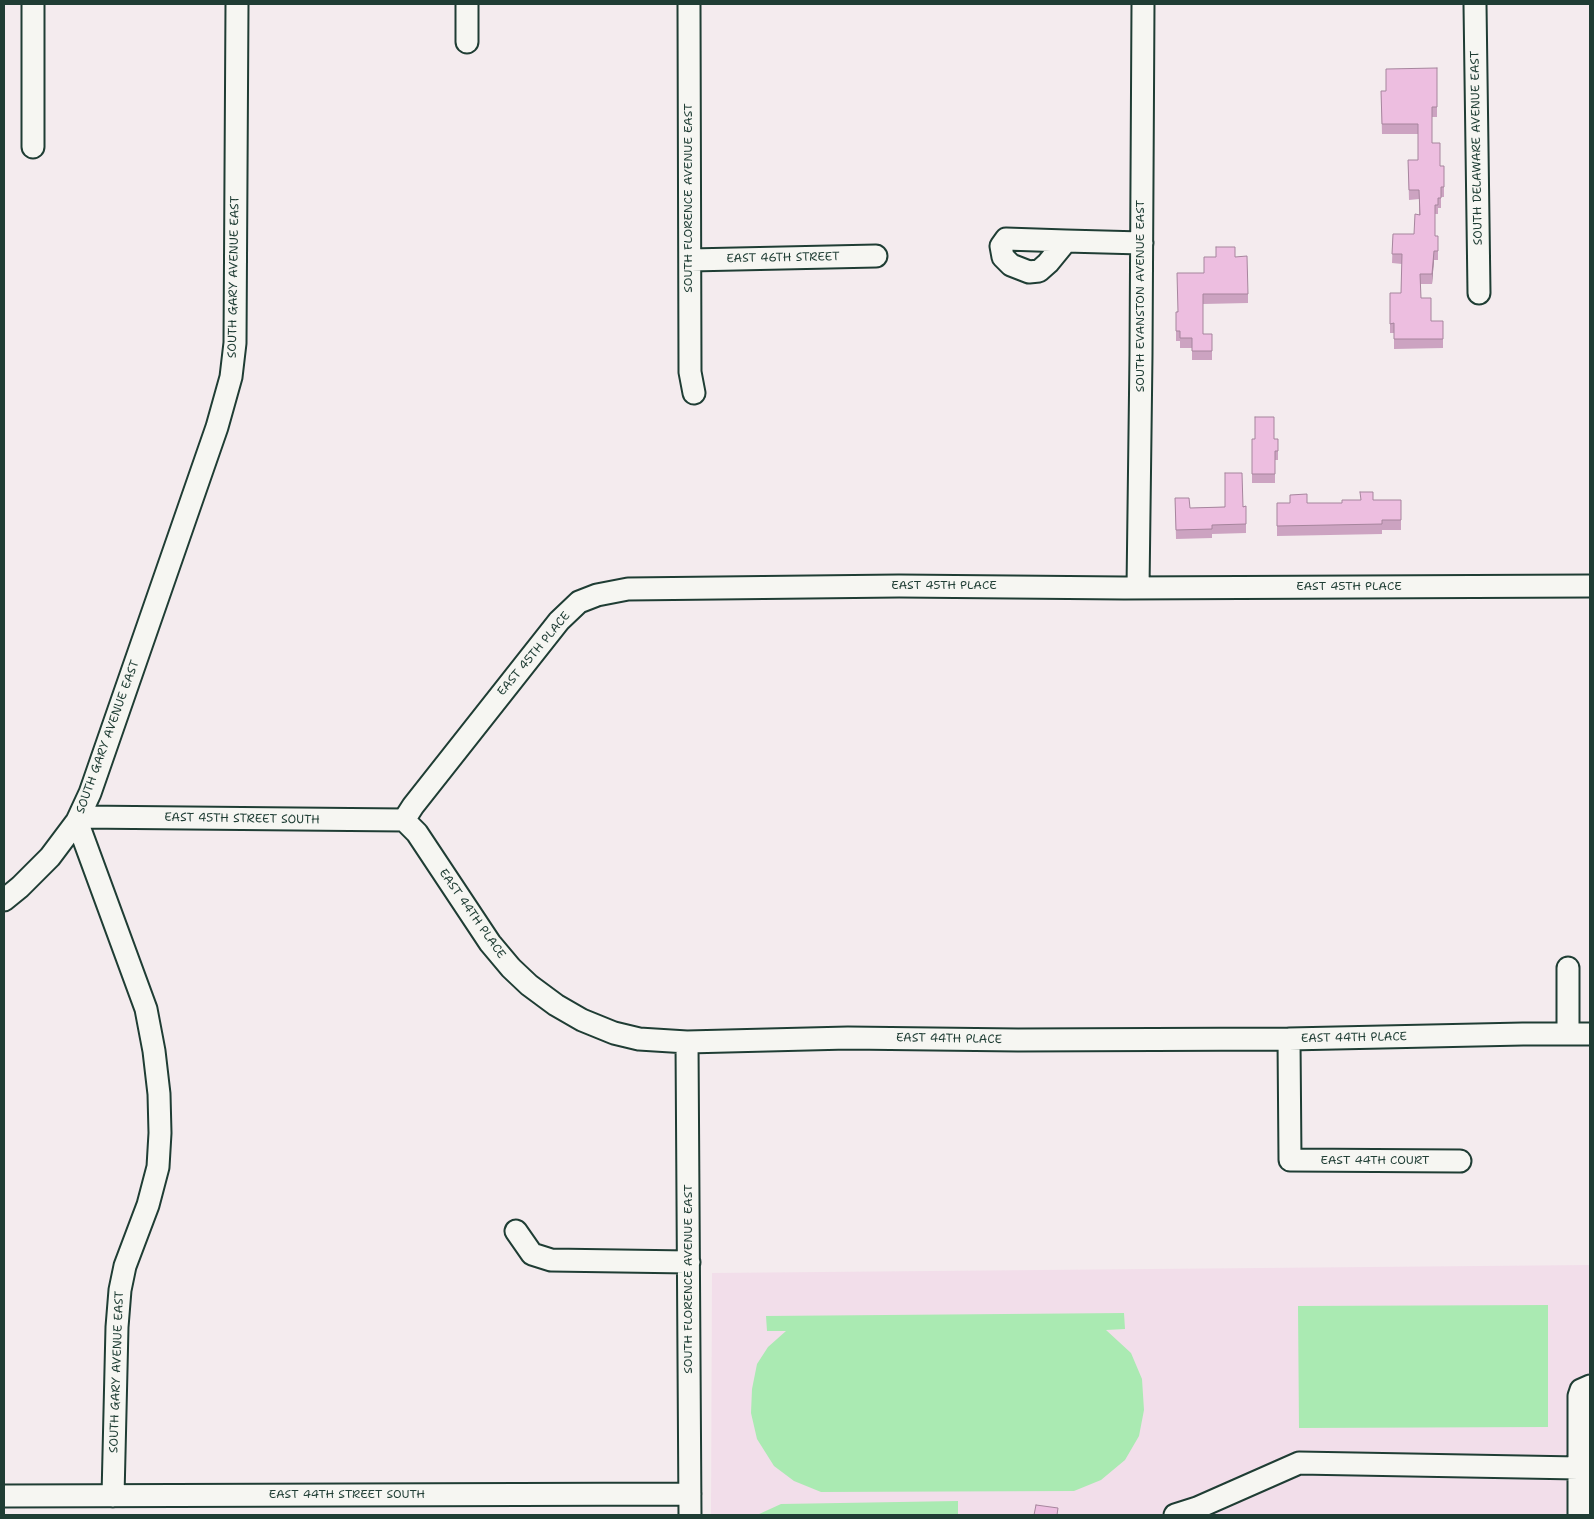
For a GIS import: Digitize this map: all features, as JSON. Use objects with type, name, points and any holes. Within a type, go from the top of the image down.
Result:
[{"type":"street","points":[[33,4],[34,147]]},
{"type":"street","name":"SOUTH GARY AVENUE EAST","points":[[113,1496],[117,1326],[120,1290],[124,1266],[148,1205],[158,1168],[160,1133],[159,1094],[154,1051],[146,1009],[79,819],[93,784],[214,436],[230,377],[235,343],[237,4]]},
{"type":"street","points":[[467,4],[467,42]]},
{"type":"street","name":"SOUTH FLORENCE AVENUE EAST","points":[[689,4],[690,372],[694,393]]},
{"type":"street","name":"SOUTH EVANSTON AVENUE EAST","points":[[1138,588],[1142,242],[1142,4]]},
{"type":"street","name":"SOUTH DELAWARE AVENUE EAST","points":[[1475,4],[1479,293]]},
{"type":"street","points":[[1066,240],[1142,242]]},
{"type":"street","name":"EAST 46TH STREET","points":[[690,260],[876,256]]},
{"type":"street","name":"EAST 45TH PLACE","points":[[404,820],[413,806],[559,621],[578,602],[596,595],[628,589],[899,586],[1138,588],[1590,586]]},
{"type":"street","points":[[4,900],[50,857],[79,819]]},
{"type":"street","name":"EAST 45TH STREET SOUTH","points":[[79,819],[404,820]]},
{"type":"street","name":"EAST 44TH PLACE","points":[[404,820],[417,833],[490,943],[511,968],[529,985],[556,1005],[582,1020],[614,1033],[640,1039],[687,1042],[848,1038],[1018,1040],[1288,1039],[1590,1034]]},
{"type":"street","points":[[1568,968],[1568,1034]]},
{"type":"street","name":"EAST 44TH COURT","points":[[1288,1039],[1290,1160],[1460,1161]]},
{"type":"street","name":"SOUTH FLORENCE AVENUE EAST","points":[[687,1042],[690,1515]]},
{"type":"street","points":[[516,1231],[532,1254],[551,1260],[689,1262]]},
{"type":"street","points":[[1578,1515],[1579,1396],[1582,1390],[1590,1386]]},
{"type":"street","points":[[1175,1515],[1197,1508],[1299,1463],[1578,1468]]},
{"type":"street","name":"EAST 44TH STREET SOUTH","points":[[4,1496],[690,1494]]},
{"type":"shaded area","points":[[1590,1265],[1590,1515],[711,1515],[712,1273]]},
{"type":"green space","points":[[1548,1305],[1548,1427],[1299,1428],[1298,1306]]},
{"type":"green space","points":[[1124,1313],[1125,1329],[1106,1330],[1131,1353],[1142,1379],[1144,1410],[1139,1436],[1125,1460],[1101,1480],[1074,1491],[821,1492],[794,1481],[774,1466],[757,1439],[751,1413],[752,1389],[757,1364],[768,1347],[786,1331],[767,1331],[766,1316]]},
{"type":"green space","points":[[958,1501],[958,1515],[757,1515],[781,1504]]},
{"type":"building","points":[[1437,68],[1437,107],[1432,107],[1432,143],[1440,143],[1440,166],[1444,166],[1444,187],[1441,187],[1441,198],[1438,198],[1438,205],[1435,205],[1435,236],[1438,236],[1438,251],[1434,251],[1432,274],[1420,274],[1421,298],[1431,298],[1431,321],[1443,321],[1443,339],[1394,339],[1394,323],[1390,324],[1390,293],[1401,293],[1402,254],[1392,254],[1393,234],[1414,234],[1415,214],[1420,215],[1419,190],[1409,190],[1408,160],[1418,160],[1418,124],[1382,124],[1381,91],[1386,91],[1386,69]]},
{"type":"building","points":[[1216,247],[1235,247],[1235,257],[1247,256],[1248,294],[1203,294],[1203,334],[1212,334],[1212,351],[1192,351],[1192,338],[1180,338],[1180,331],[1176,331],[1176,312],[1178,312],[1177,273],[1204,273],[1204,257],[1216,257]]},
{"type":"building","points":[[1255,417],[1274,417],[1274,439],[1278,439],[1278,451],[1275,451],[1275,474],[1252,474],[1252,439],[1255,439]]},
{"type":"building","points":[[1225,473],[1242,473],[1243,507],[1246,506],[1246,524],[1212,525],[1212,529],[1176,530],[1175,498],[1189,498],[1190,508],[1225,507]]},
{"type":"building","points":[[1360,492],[1373,492],[1373,500],[1401,500],[1401,520],[1382,520],[1382,524],[1277,526],[1277,503],[1290,503],[1290,495],[1307,494],[1307,503],[1342,503],[1342,500],[1361,500]]},
{"type":"building","points":[[1036,1505],[1058,1508],[1057,1515],[1034,1515]]}]
